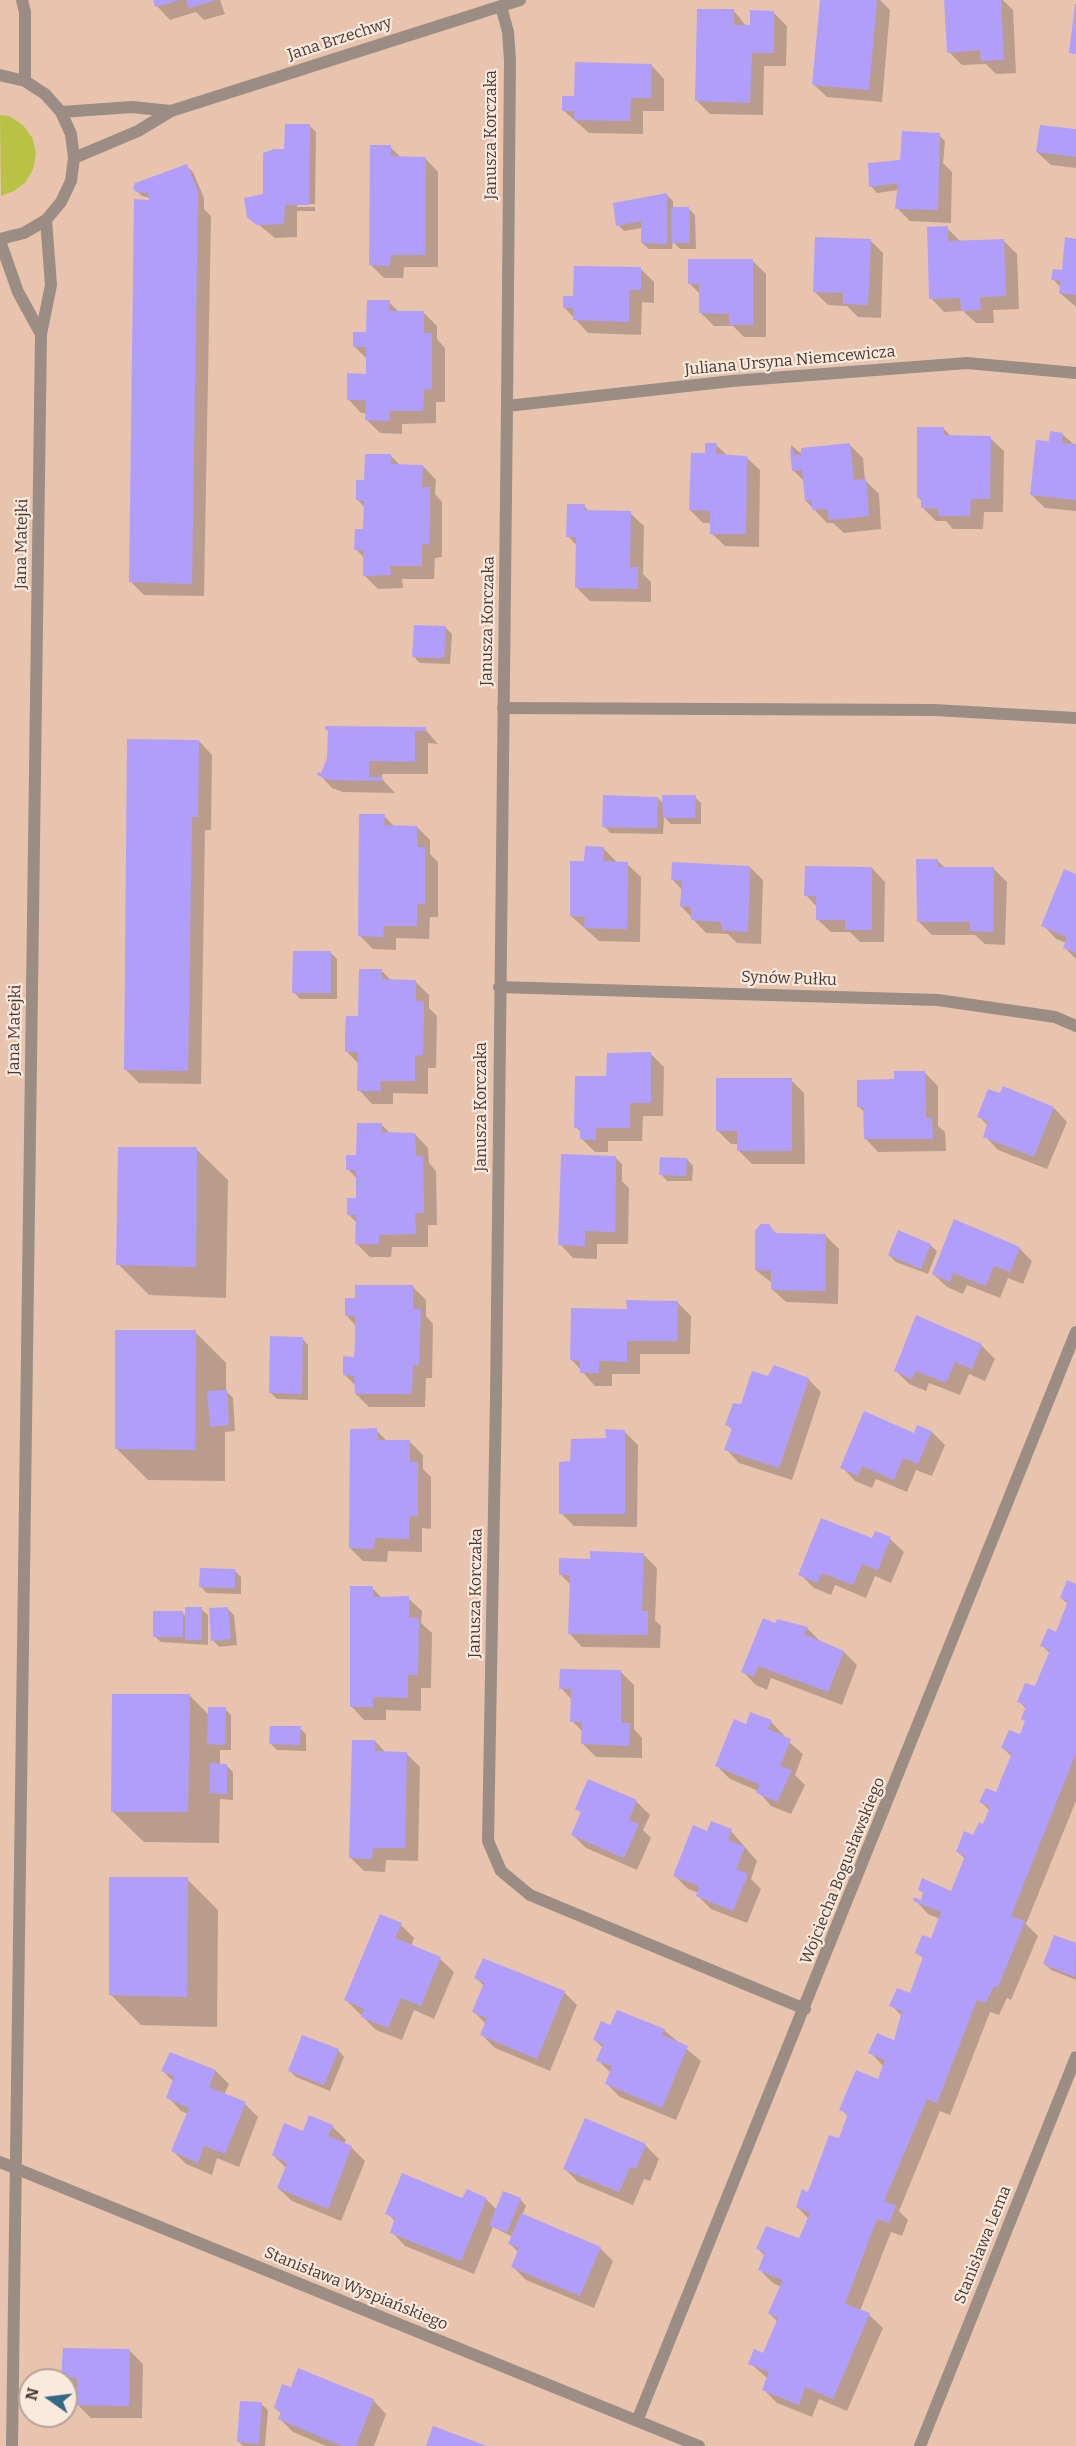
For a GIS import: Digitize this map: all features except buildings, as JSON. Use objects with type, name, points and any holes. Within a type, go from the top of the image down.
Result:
[{"type":"street","points":[[22,0],[25,81]]},
{"type":"street","name":"Jana Brzechwy","points":[[74,158],[138,131],[171,111],[520,0]]},
{"type":"street","name":"Janusza Korczaka","points":[[501,6],[508,32],[510,60],[496,1386],[488,1841],[501,1871],[530,1895],[805,2008]]},
{"type":"street","points":[[0,75],[25,81],[45,94],[61,112],[71,134],[74,158],[71,181],[61,202],[46,220],[24,233],[0,240]]},
{"type":"street","name":"Jana Brzechwy","points":[[61,112],[132,107],[171,111]]},
{"type":"street","name":"Jana Matejki","points":[[12,2446],[41,334],[51,285],[46,220]]},
{"type":"street","name":"Jana Matejki","points":[[0,240],[18,292],[41,334]]},
{"type":"street","name":"Juliana Ursyna Niemcewicza","points":[[507,406],[732,381],[967,363],[1076,373]]},
{"type":"street","points":[[503,708],[934,710],[1076,718]]},
{"type":"street","name":"Synów Pułku","points":[[499,987],[938,1000],[1055,1017],[1076,1026]]},
{"type":"street","name":"Wojciecha Bogusławskiego","points":[[637,2421],[1076,1332]]},
{"type":"street","name":"Stanisława Lema","points":[[920,2446],[1076,2057]]},
{"type":"street","name":"Stanisława Wyspiańskiego","points":[[0,2162],[699,2446]]},
{"type":"green space","points":[[0,115],[9,116],[23,125],[33,139],[36,155],[33,169],[26,182],[14,191],[1,196]]}]
